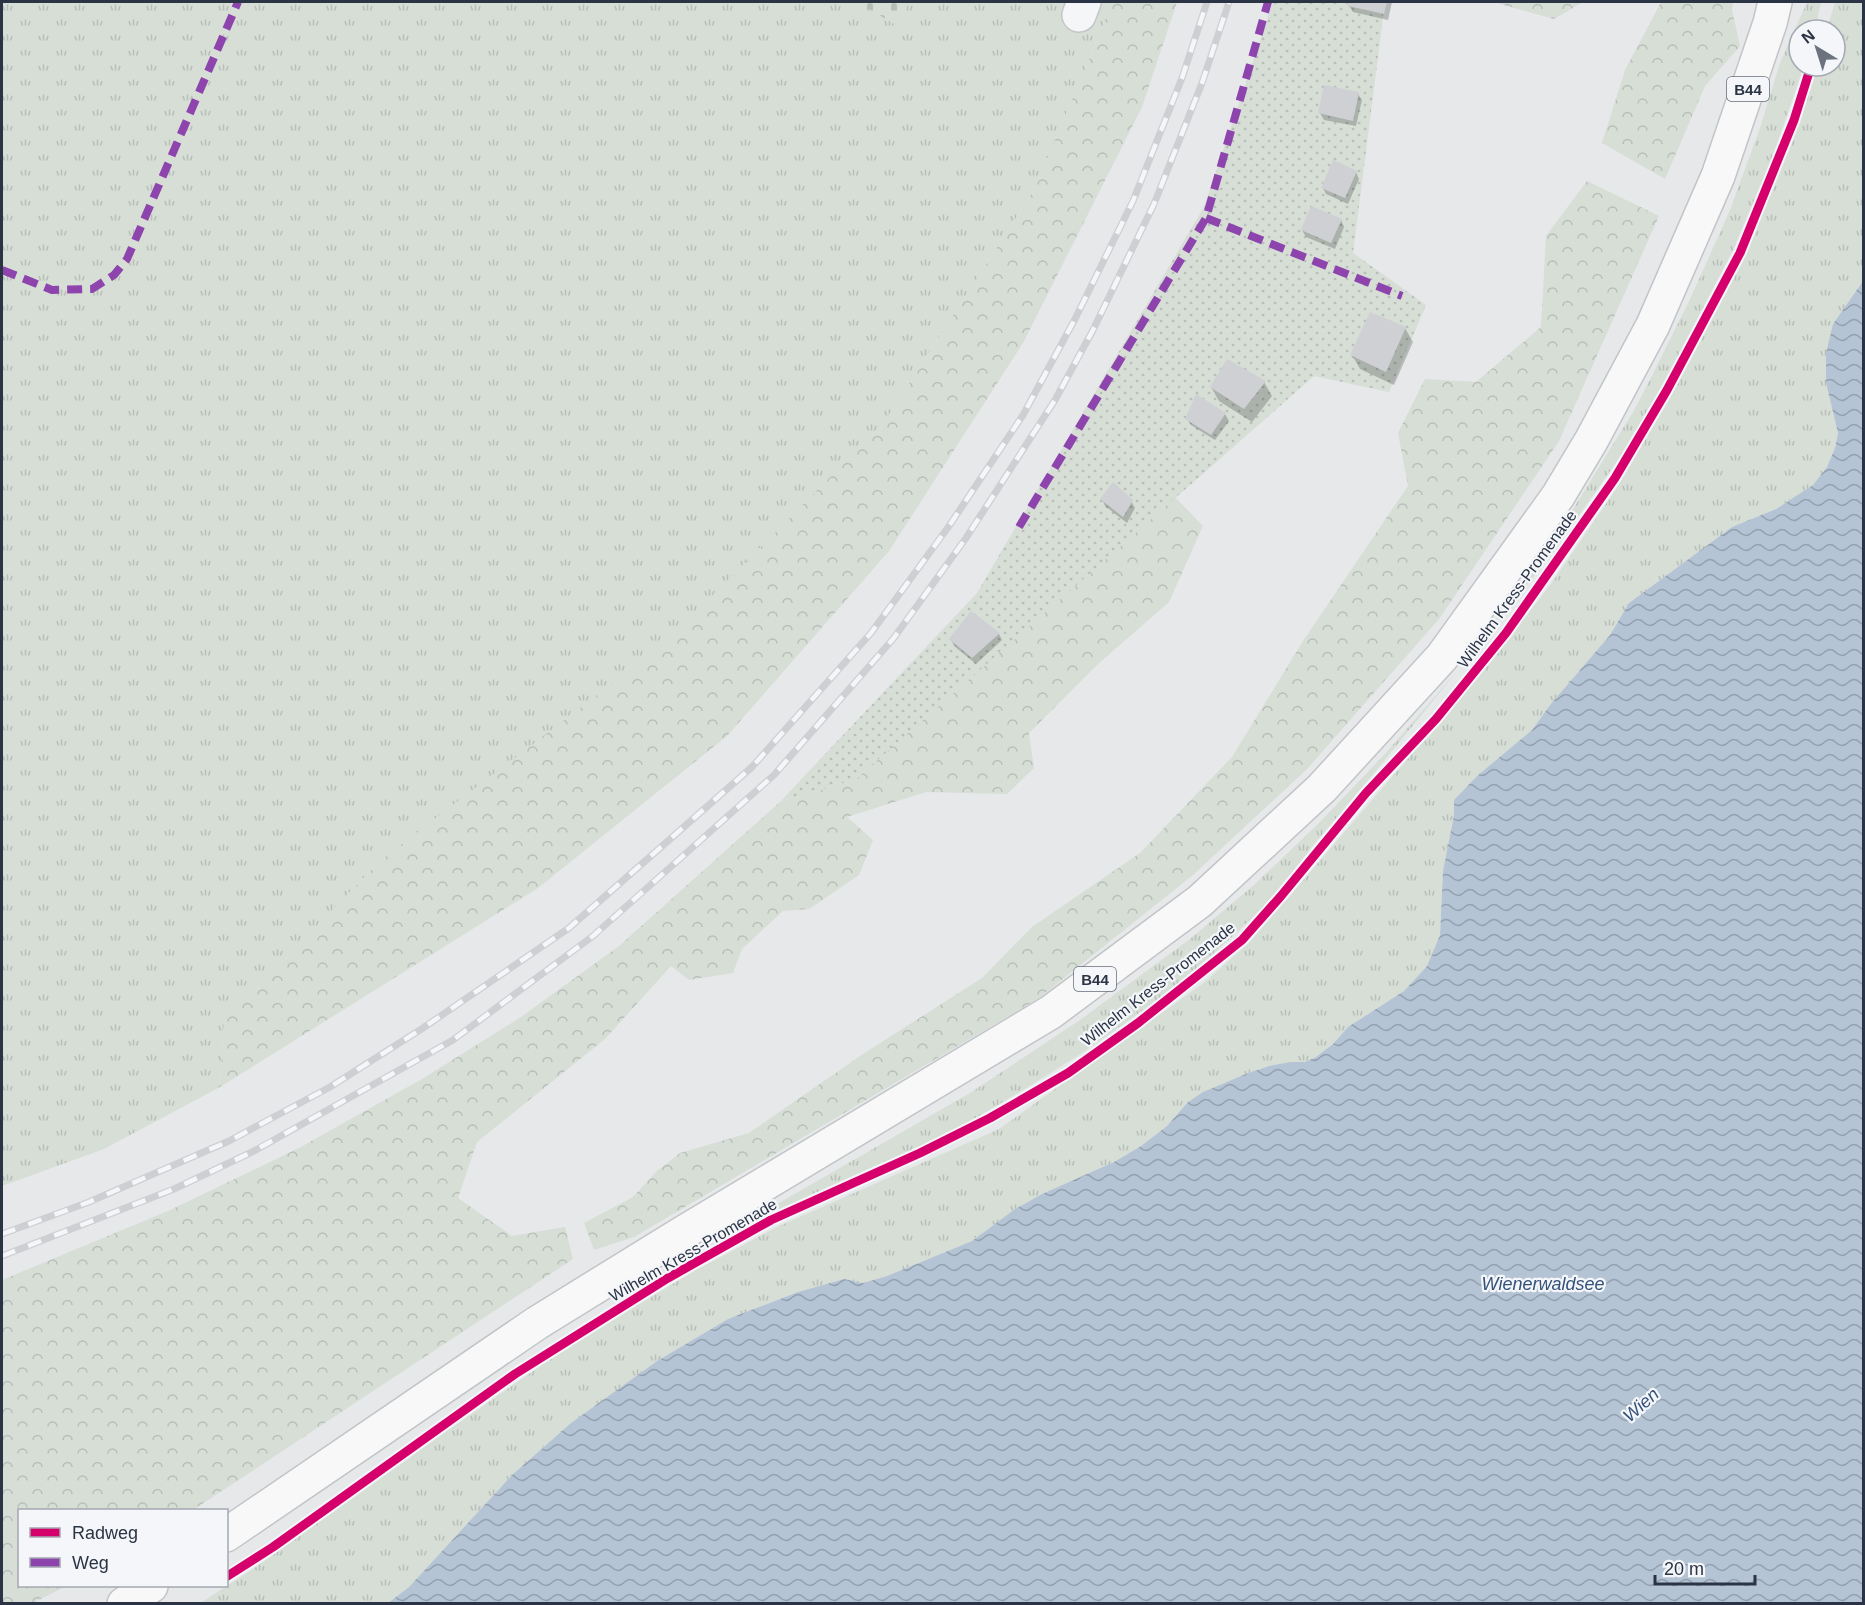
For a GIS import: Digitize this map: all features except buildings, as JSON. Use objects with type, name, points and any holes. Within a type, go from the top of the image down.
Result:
[{"type":"main road","name":"B44","points":[[228,1534],[537,1323],[1051,1012],[1200,901],[1322,788],[1442,657],[1558,496],[1591,441],[1653,325],[1718,176],[1775,2]]},
{"type":"main road","points":[[124,1604],[150,1587]]},
{"type":"green space","points":[[2,2],[1113,2],[1034,190],[883,424],[664,645],[381,860],[224,1022],[220,1087],[104,1149],[2,1186]]},
{"type":"green space","points":[[857,2],[910,2],[896,25]]},
{"type":"green space","points":[[1113,2],[1177,2],[1142,107],[1023,343],[889,551],[727,736],[538,888],[220,1087],[224,1022],[381,860],[664,644],[883,424],[1034,190]]},
{"type":"green space","points":[[1273,2],[1385,2],[1353,253],[1426,305],[1389,392],[1314,376],[856,779],[780,802],[977,593],[1204,207]]},
{"type":"green space","points":[[1498,2],[1583,2],[1554,19]]},
{"type":"green space","points":[[1661,2],[1733,2],[1732,10],[1740,46],[1705,86],[1665,179],[1602,143],[1625,70]]},
{"type":"green space","points":[[1807,2],[1821,2],[1818,18],[1800,18]]},
{"type":"green space","points":[[1835,2],[1863,2],[1863,281],[1833,324],[1826,383],[1838,433],[1827,467],[1813,485],[1796,497],[1776,509],[1732,527],[1629,603],[1610,635],[1550,705],[1532,730],[1477,776],[1454,800],[1454,815],[1443,871],[1440,935],[1427,966],[1404,991],[1348,1027],[1333,1044],[1316,1057],[1305,1062],[1269,1066],[1224,1083],[1188,1102],[1167,1126],[1141,1146],[1114,1162],[1042,1194],[1015,1209],[972,1241],[887,1276],[863,1283],[844,1279],[798,1292],[728,1319],[657,1361],[571,1423],[512,1475],[409,1587],[388,1603],[199,1604],[228,1587],[571,1345],[696,1270],[777,1227],[999,1129],[1201,985],[1249,943],[1478,677],[1551,584],[1616,489],[1670,398],[1741,263],[1793,140],[1813,78],[1847,78],[1847,18],[1830,18]]},
{"type":"green space","points":[[1787,47],[1787,78],[1800,78],[1771,161],[1733,250],[1668,375],[1622,454],[1552,554],[1488,631],[1548,550],[1633,412],[1650,380],[1730,210],[1759,131]]},
{"type":"green space","points":[[1587,181],[1659,216],[1559,441],[1439,619],[1307,769],[1193,875],[1039,998],[634,1237],[594,1250],[584,1223],[633,1197],[657,1171],[680,1153],[749,1133],[863,1054],[982,978],[1032,927],[1140,853],[1232,757],[1303,641],[1408,486],[1398,433],[1425,379],[1476,382],[1541,327],[1546,236]]},
{"type":"green space","points":[[1175,497],[1203,526],[1169,602],[1098,664],[1029,733],[1034,768],[1007,794],[926,792],[847,817],[873,840],[859,875],[809,909],[783,911],[742,949],[733,973],[689,980],[671,966],[605,1039],[477,1142],[458,1198],[512,1236],[565,1227],[573,1259],[195,1509],[18,1509],[18,1587],[64,1587],[33,1603],[2,1604],[2,1280],[168,1211],[299,1148],[422,1079],[521,1017],[619,946],[780,802],[856,779]]},
{"type":"green space","points":[[1458,670],[1266,904],[1223,946],[1147,1007],[1066,1063],[940,1138],[718,1238],[970,1093],[1080,1020],[1190,939],[1254,885],[1318,824],[1384,755]]},
{"type":"water","name":"Wienerwaldsee","points":[[1863,281],[1863,1603],[388,1603],[409,1587],[512,1475],[571,1423],[657,1361],[728,1319],[798,1292],[844,1279],[863,1283],[887,1276],[972,1241],[1015,1209],[1042,1194],[1114,1162],[1141,1146],[1167,1126],[1188,1102],[1203,1092],[1269,1066],[1305,1062],[1316,1057],[1333,1044],[1348,1027],[1404,991],[1427,966],[1440,935],[1443,871],[1454,815],[1454,800],[1477,776],[1532,730],[1550,705],[1610,635],[1629,603],[1732,527],[1776,509],[1813,485],[1827,467],[1838,433],[1826,383],[1826,353],[1833,324]]},
{"type":"railway","points":[[2,1234],[89,1202],[229,1141],[330,1087],[423,1028],[569,928],[752,767],[871,633],[949,526],[1023,415],[1075,319],[1133,201],[1182,78],[1207,2]]},
{"type":"railway","points":[[2,1256],[174,1189],[252,1152],[453,1040],[593,936],[774,775],[893,639],[966,538],[1055,400],[1093,330],[1154,204],[1202,83],[1229,2]]},
{"type":"marked path","points":[[2,270],[52,290],[92,289],[114,275],[127,259],[238,2]]},
{"type":"marked path","points":[[1019,527],[1206,218],[1268,2]]},
{"type":"marked path","points":[[1206,218],[1402,296]]},
{"type":"cycle path","name":"Wilhelm Kress-Promenade","points":[[228,1576],[273,1547],[515,1374],[668,1278],[771,1220],[920,1153],[990,1118],[1068,1073],[1138,1023],[1242,940],[1366,793],[1436,719],[1506,633],[1615,478],[1667,390],[1740,253],[1794,120],[1807,78]]},
{"type":"water label","name":"Wien","points":[[1641,1405]]}]
